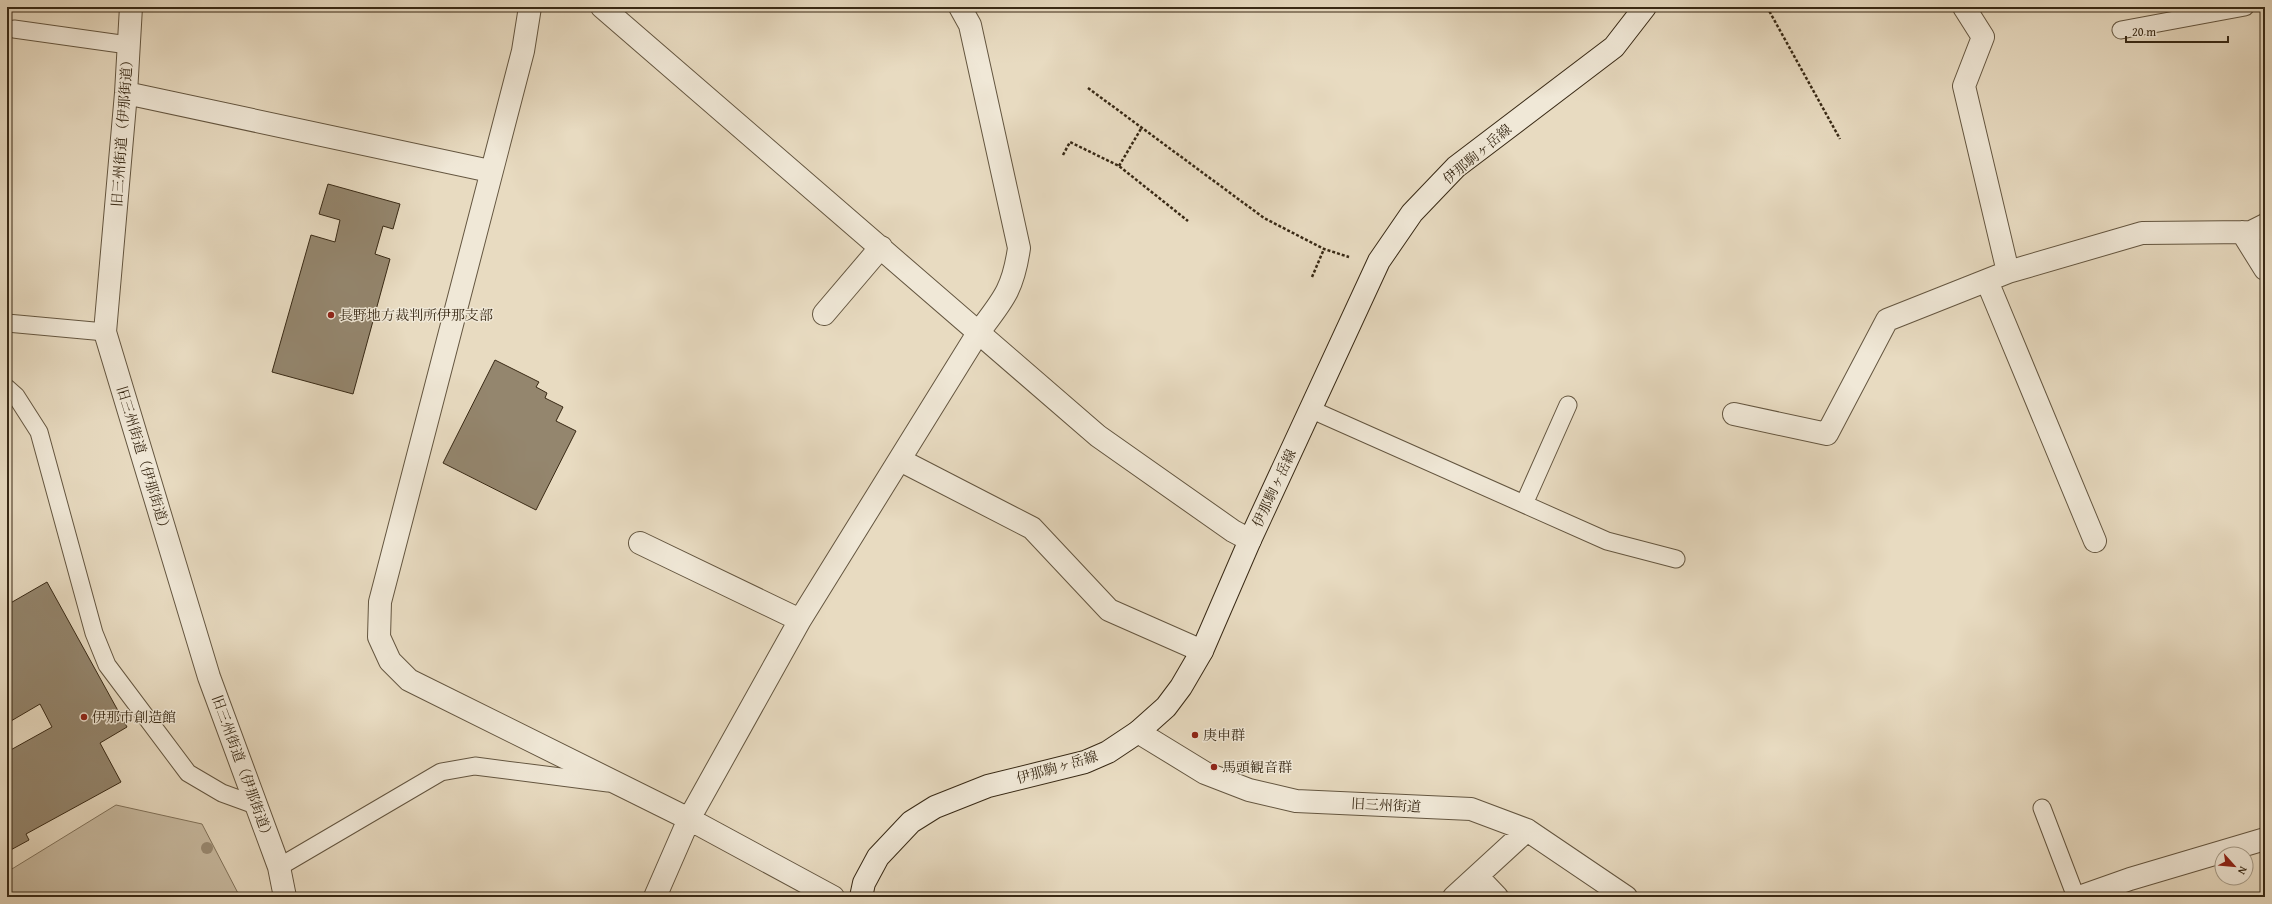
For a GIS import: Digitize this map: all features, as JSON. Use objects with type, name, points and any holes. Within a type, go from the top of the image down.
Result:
[{"type":"street","name":"旧三州街道（伊那街道）","points":[[131,7],[126,93],[105,332],[209,677],[279,867],[285,897]]},
{"type":"street","points":[[530,7],[523,51],[490,171],[380,602],[380,637],[390,661],[409,680],[614,784],[689,819],[833,897]]},
{"type":"street","points":[[602,7],[1098,436],[1233,532],[1250,540]]},
{"type":"street","points":[[655,897],[689,819],[800,620],[978,333],[1005,298],[1016,273],[1019,248],[970,25],[960,7]]},
{"type":"street","name":"伊那駒ヶ岳線","points":[[861,897],[864,883],[878,857],[895,837],[911,822],[935,807],[988,786],[1085,762],[1108,752],[1138,732],[1166,707],[1181,687],[1202,652],[1250,540],[1379,261],[1412,213],[1456,168],[1614,47],[1645,7]]},
{"type":"street","points":[[1964,7],[1983,37],[1964,86],[2008,272]]},
{"type":"street","points":[[126,93],[490,171]]},
{"type":"street","points":[[1734,414],[1827,434],[1887,320],[2008,272],[2142,233],[2251,232],[2265,226]]},
{"type":"street","points":[[2242,232],[2265,269]]},
{"type":"street","points":[[824,314],[881,248]]},
{"type":"street","points":[[1986,281],[2095,541]]},
{"type":"street","points":[[900,460],[1032,528],[1109,610],[1202,652]]},
{"type":"street","points":[[640,543],[800,620]]},
{"type":"street","name":"旧三州街道","points":[[1138,732],[1205,773],[1249,790],[1296,800],[1471,809],[1527,830],[1626,897]]},
{"type":"street","points":[[1454,897],[1527,830]]},
{"type":"street","points":[[2079,897],[2130,879],[2265,839]]},
{"type":"street","points":[[1478,876],[1497,897]]},
{"type":"lane","points":[[2121,30],[2245,7]]},
{"type":"lane","points":[[14,29],[128,45]]},
{"type":"lane","points":[[7,323],[105,332]]},
{"type":"lane","points":[[7,388],[16,396],[39,432],[94,633],[107,665],[188,773],[222,793],[255,805]]},
{"type":"lane","points":[[1524,504],[1568,406]]},
{"type":"lane","points":[[1310,409],[1607,542],[1676,559]]},
{"type":"lane","points":[[279,867],[441,772],[475,766],[614,784]]},
{"type":"lane","points":[[2042,808],[2076,897]]},
{"type":"path","points":[[1767,7],[1840,140]]},
{"type":"path","points":[[1088,88],[1264,218],[1324,249],[1359,261],[1379,261]]},
{"type":"path","points":[[1119,166],[1142,127]]},
{"type":"path","points":[[1063,155],[1070,142],[1119,166],[1188,221]]},
{"type":"path","points":[[1312,277],[1324,249]]},
{"type":"shaded area","points":[[116,805],[202,824],[240,897],[7,897],[7,872]]},
{"type":"building","name":"長野地方裁判所伊那支部","points":[[328,184],[400,204],[393,229],[383,226],[375,254],[390,259],[353,394],[272,372],[311,235],[335,242],[340,220],[319,214]]},
{"type":"building","points":[[495,360],[539,382],[536,387],[547,393],[545,398],[563,407],[556,421],[576,431],[536,510],[443,463]]},
{"type":"building","name":"伊那市創造館","points":[[47,582],[127,727],[100,743],[121,782],[26,834],[29,840],[7,852],[7,752],[52,727],[40,704],[11,721],[7,714],[7,605]]},
{"type":"place","name":"長野地方裁判所伊那支部","points":[[331,315]]},
{"type":"place","name":"伊那市創造館","points":[[84,717]]},
{"type":"place","name":"庚申群","points":[[1195,735]]},
{"type":"place","name":"馬頭観音群","points":[[1214,767]]}]
